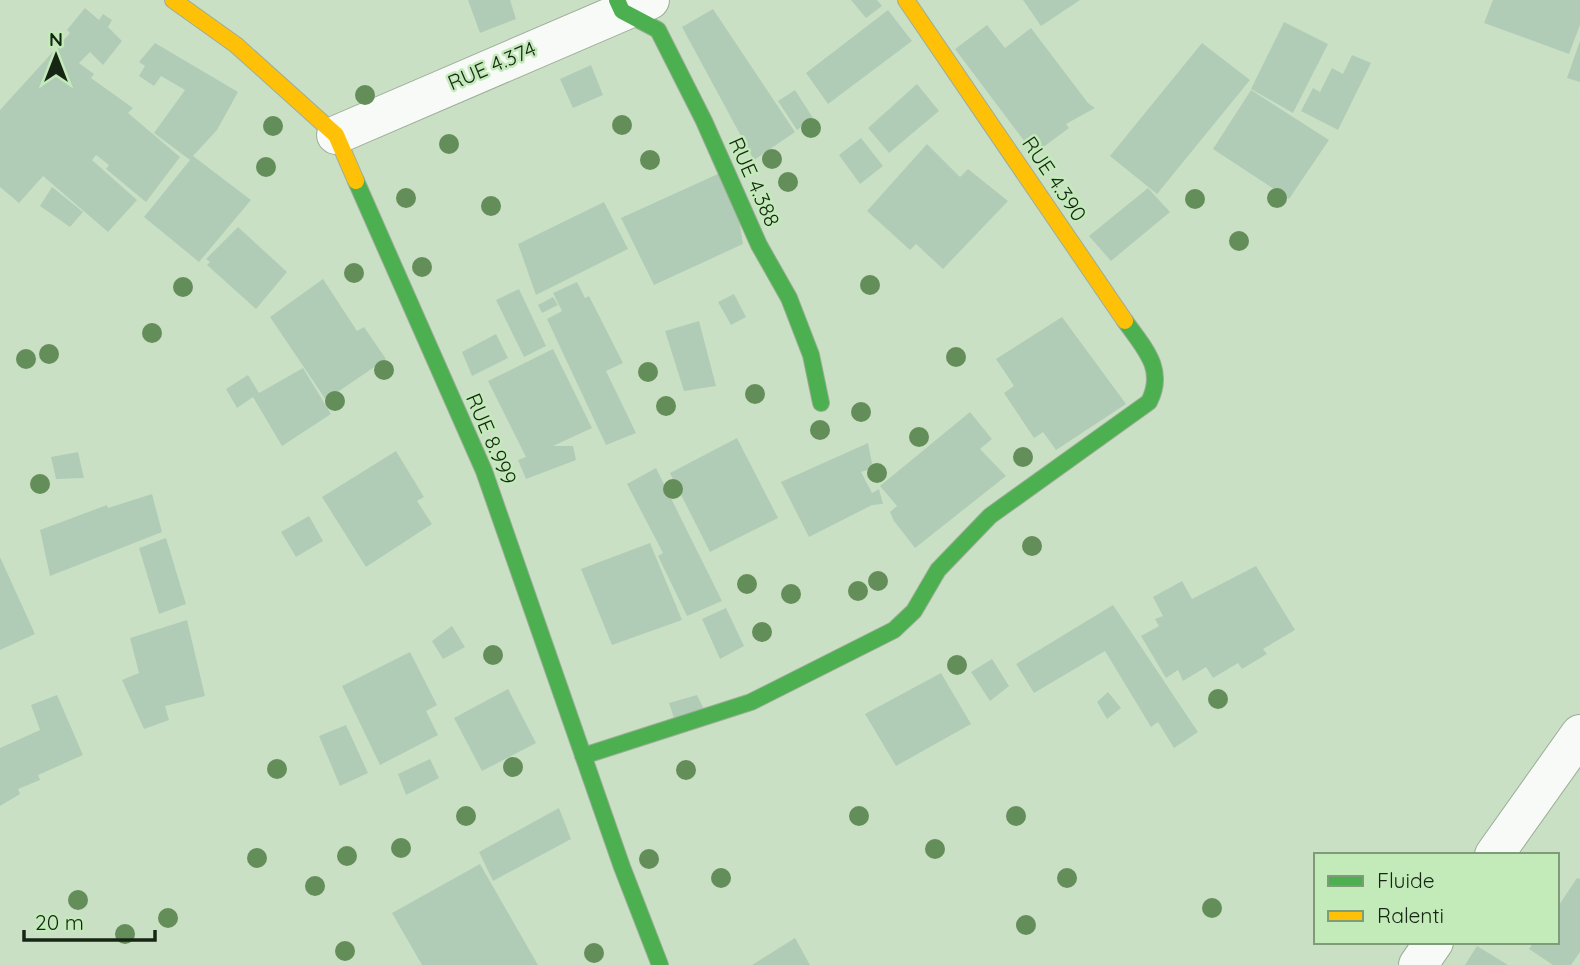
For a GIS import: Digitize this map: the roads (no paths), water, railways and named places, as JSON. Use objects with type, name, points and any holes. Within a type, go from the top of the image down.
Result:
[{"type":"street","name":"RUE 8.999","points":[[173,0],[236,45],[336,135],[484,471],[654,963]]},
{"type":"street","name":"RUE 4.390","points":[[583,756],[751,702],[894,630],[914,611],[938,570],[981,525],[1118,428],[1149,402],[1157,387],[1154,365],[1131,329],[906,0]]},
{"type":"street","name":"RUE 4.374","points":[[336,135],[630,4]]},
{"type":"street","name":"RUE 4.388","points":[[630,4],[657,30],[760,245],[789,298],[811,355],[821,403]]},
{"type":"street","points":[[1495,853],[1580,734]]},
{"type":"street","points":[[1418,965],[1433,944]]}]
